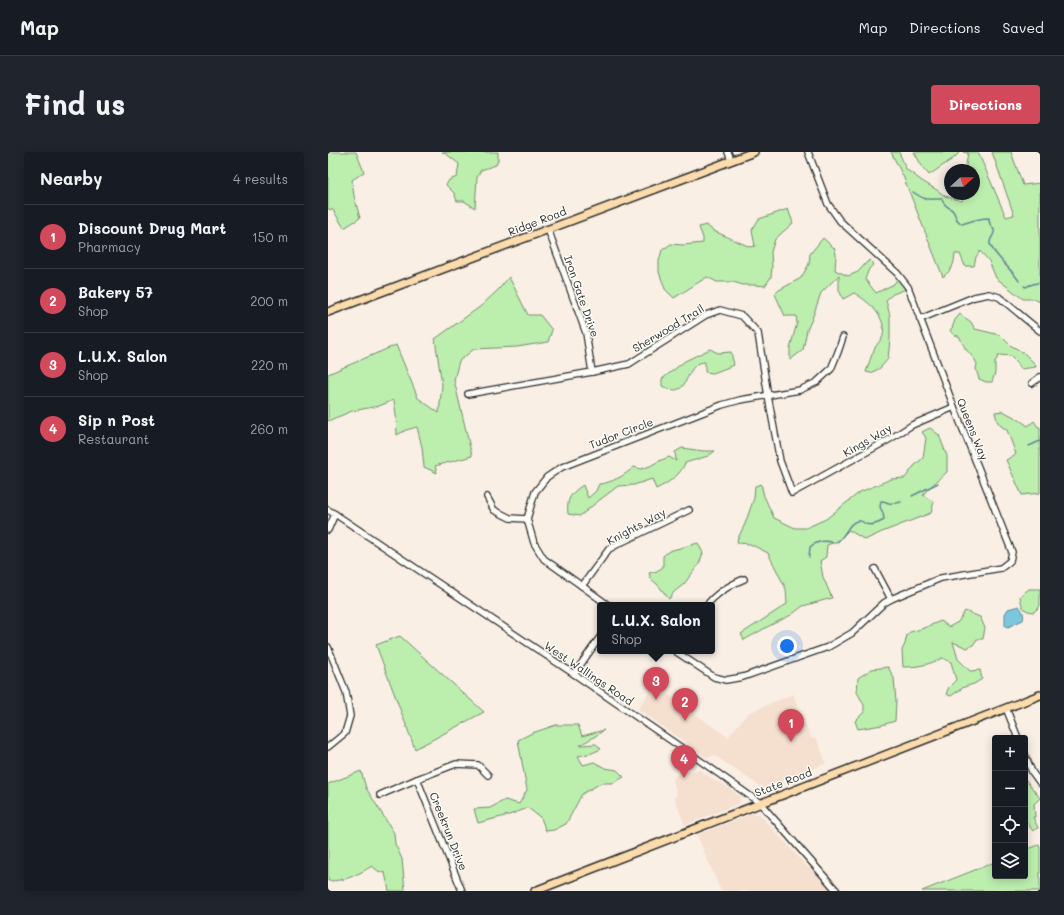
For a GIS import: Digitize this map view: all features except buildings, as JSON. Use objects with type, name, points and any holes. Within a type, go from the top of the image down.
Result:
[{"type":"main road","name":"Ridge Road","points":[[328,312],[754,152]]},
{"type":"main road","name":"State Road","points":[[535,891],[1040,695]]},
{"type":"street","points":[[728,152],[731,160]]},
{"type":"street","name":"Queens Way","points":[[680,654],[714,677],[726,680],[743,676],[828,647],[852,633],[891,599],[941,578],[1001,568],[1010,561],[1012,552],[908,287],[897,273],[840,220],[828,204],[808,152]]},
{"type":"street","name":"Iron Gate Drive","points":[[548,229],[586,332],[592,372]]},
{"type":"street","points":[[920,319],[974,297],[989,294],[1000,297],[1040,331]]},
{"type":"street","name":"Sherwood Trail","points":[[468,394],[629,364],[706,315],[720,310],[742,316],[758,333],[780,461],[792,493]]},
{"type":"street","name":"Tudor Circle","points":[[604,602],[544,559],[534,543],[528,519],[535,492],[547,477],[562,467],[722,405],[740,400],[800,390],[817,382],[831,369],[843,337]]},
{"type":"street","points":[[1032,383],[1040,377]]},
{"type":"street","name":"Kings Way","points":[[792,493],[890,439],[912,425],[954,407]]},
{"type":"street","points":[[487,497],[494,510],[510,518],[528,519]]},
{"type":"street","name":"West Wallings Road","points":[[328,510],[574,674],[760,803],[837,891]]},
{"type":"street","name":"Knights Way","points":[[582,586],[610,549],[689,510]]},
{"type":"street","points":[[328,530],[335,514]]},
{"type":"street","points":[[874,569],[891,599]]},
{"type":"street","points":[[709,602],[730,585],[744,579]]},
{"type":"street","points":[[574,674],[597,641]]},
{"type":"street","points":[[328,647],[346,692],[350,716],[345,733],[328,746]]},
{"type":"street","points":[[1006,708],[1017,735]]},
{"type":"street","points":[[1028,762],[1032,772],[1040,783]]},
{"type":"street","points":[[380,795],[456,764],[478,765],[488,775]]},
{"type":"street","name":"Creekrun Drive","points":[[417,779],[462,891]]},
{"type":"shaded area","points":[[654,685],[728,737],[748,713],[793,694],[811,738],[817,739],[826,763],[764,789],[714,755],[708,758],[638,709]]},
{"type":"shaded area","points":[[700,770],[740,796],[739,803],[685,825],[674,797],[677,795],[673,780],[676,775],[687,771]]},
{"type":"shaded area","points":[[754,813],[760,815],[808,868],[811,865],[834,891],[721,891],[697,835]]},
{"type":"green space","points":[[328,152],[356,152],[364,172],[352,180],[354,196],[360,218],[344,228],[333,210],[328,209]]},
{"type":"green space","points":[[442,152],[498,152],[498,160],[496,165],[481,170],[477,177],[475,208],[464,201],[457,201],[454,193],[446,185],[449,180],[457,177],[459,164]]},
{"type":"green space","points":[[891,152],[899,152],[906,169],[944,195],[944,200],[980,200],[980,164],[966,164],[968,153],[963,152],[978,152],[1006,217],[1014,215],[992,152],[1011,152],[1023,185],[1040,183],[1040,302],[1034,299],[1023,299],[996,278],[989,261],[980,251],[976,257],[974,266],[965,266],[960,254],[955,254],[952,267],[943,277],[903,176]]},
{"type":"green space","points":[[914,152],[960,152],[954,158],[929,175],[923,168]]},
{"type":"green space","points":[[788,209],[793,223],[775,239],[771,252],[771,277],[765,286],[743,285],[733,282],[717,282],[707,277],[674,298],[665,289],[659,272],[659,261],[662,250],[671,244],[683,245],[703,243],[703,238],[699,227],[706,225],[714,231],[750,247],[755,246],[752,230],[759,219]]},
{"type":"green space","points":[[823,238],[835,249],[835,270],[848,276],[858,272],[870,260],[874,264],[869,269],[865,279],[876,293],[894,284],[898,278],[906,289],[893,294],[886,300],[890,316],[888,359],[880,368],[871,373],[866,372],[876,346],[883,337],[882,322],[875,310],[865,300],[854,293],[843,299],[839,290],[839,275],[821,293],[807,330],[803,350],[790,360],[790,348],[797,323],[796,316],[785,316],[775,294],[779,290],[801,278],[809,264],[810,254]]},
{"type":"green space","points":[[509,277],[528,315],[540,315],[552,330],[548,342],[517,347],[474,349],[459,361],[454,380],[472,456],[435,466],[437,473],[424,467],[422,447],[417,427],[406,430],[397,435],[394,400],[379,406],[352,411],[328,421],[328,374],[396,345],[418,398],[439,413],[442,385],[435,339],[481,306]]},
{"type":"green space","points":[[960,314],[971,322],[975,329],[1000,335],[1010,345],[1024,353],[1036,367],[1021,369],[1011,356],[999,355],[995,362],[995,373],[992,382],[986,382],[979,379],[975,360],[965,348],[959,336],[953,334],[950,330]]},
{"type":"green space","points":[[710,349],[718,353],[731,352],[734,365],[713,373],[705,372],[705,362],[700,363],[697,364],[692,370],[681,388],[676,390],[662,386],[662,379],[685,361]]},
{"type":"green space","points":[[1003,411],[1028,426],[1034,421],[1038,427],[1040,427],[1040,493],[1022,495],[1006,460],[1016,454],[1007,430],[997,421],[995,412]]},
{"type":"green space","points":[[930,428],[939,435],[947,456],[947,472],[923,495],[934,502],[931,513],[865,540],[849,530],[838,541],[827,545],[826,557],[820,561],[823,577],[832,598],[803,606],[791,615],[744,640],[741,634],[787,604],[786,589],[768,553],[750,544],[738,543],[737,540],[745,524],[754,498],[755,486],[761,484],[764,496],[774,518],[795,528],[806,528],[826,519],[860,492],[891,479],[905,478],[914,466],[923,458],[926,438],[922,432]]},
{"type":"green space","points":[[682,448],[715,451],[708,456],[685,463],[677,475],[669,482],[656,489],[652,479],[634,485],[618,486],[580,516],[568,514],[570,497],[583,485],[588,498],[596,491],[599,484],[618,478],[634,467],[641,469],[669,457],[676,461],[675,452]]},
{"type":"green space","points":[[698,543],[703,553],[699,564],[684,584],[674,592],[669,599],[651,579],[649,573],[657,571],[663,567],[663,556],[669,551]]},
{"type":"green space","points":[[1029,589],[1040,589],[1040,606],[1034,612],[1027,611],[1023,608],[1021,603],[1020,596]]},
{"type":"green space","points":[[965,611],[980,617],[985,628],[983,639],[977,639],[973,645],[967,648],[953,642],[958,659],[970,671],[980,670],[982,679],[974,684],[964,687],[951,696],[946,694],[949,687],[956,680],[951,662],[942,658],[923,665],[903,667],[902,650],[907,635],[910,632],[941,621],[949,627],[958,622]]},
{"type":"green space","points":[[400,636],[484,712],[415,749],[376,645]]},
{"type":"green space","points":[[888,667],[894,678],[896,702],[895,721],[858,729],[855,721],[864,712],[864,705],[857,692],[858,678],[872,669]]},
{"type":"green space","points":[[556,725],[578,725],[582,736],[604,730],[580,745],[596,744],[601,749],[592,753],[578,756],[583,765],[594,762],[605,768],[617,770],[624,777],[613,783],[601,783],[582,794],[566,824],[554,830],[546,831],[541,818],[528,808],[509,815],[478,823],[474,809],[490,808],[505,800],[519,804],[527,790],[518,740],[532,733]]},
{"type":"green space","points":[[361,771],[366,788],[394,833],[395,844],[402,859],[405,891],[389,891],[385,873],[378,871],[372,866],[351,877],[328,881],[328,784]]},
{"type":"green space","points":[[1028,783],[1040,798],[1034,804],[1035,817],[1033,817],[1038,828],[1033,831],[1028,824]]},
{"type":"green space","points":[[1039,845],[1040,848],[1040,891],[922,891],[992,863],[992,879],[1028,879],[1028,849]]},
{"type":"water","points":[[1019,606],[1023,614],[1023,620],[1008,627],[1005,626],[1005,614],[1008,609]]},
{"type":"waterway","points":[[913,192],[927,199],[942,199],[944,204],[953,211],[959,222],[962,224],[978,219],[989,218],[990,225],[994,231],[990,244],[1019,281]]},
{"type":"waterway","points":[[1024,286],[1026,287],[1040,282]]},
{"type":"waterway","points":[[1029,446],[1040,441]]},
{"type":"waterway","points":[[912,496],[938,483]]},
{"type":"waterway","points":[[809,557],[810,547],[816,543],[822,542],[835,543],[854,522],[862,521],[871,525],[884,520],[880,507],[881,501],[889,503],[901,502]]},
{"type":"place","name":"L.U.X. Salon","points":[[656,700]]},
{"type":"place","name":"Bakery 57","points":[[685,721]]},
{"type":"place","name":"Discount Drug Mart","points":[[791,742]]},
{"type":"place","name":"Sip n Post","points":[[684,778]]}]
